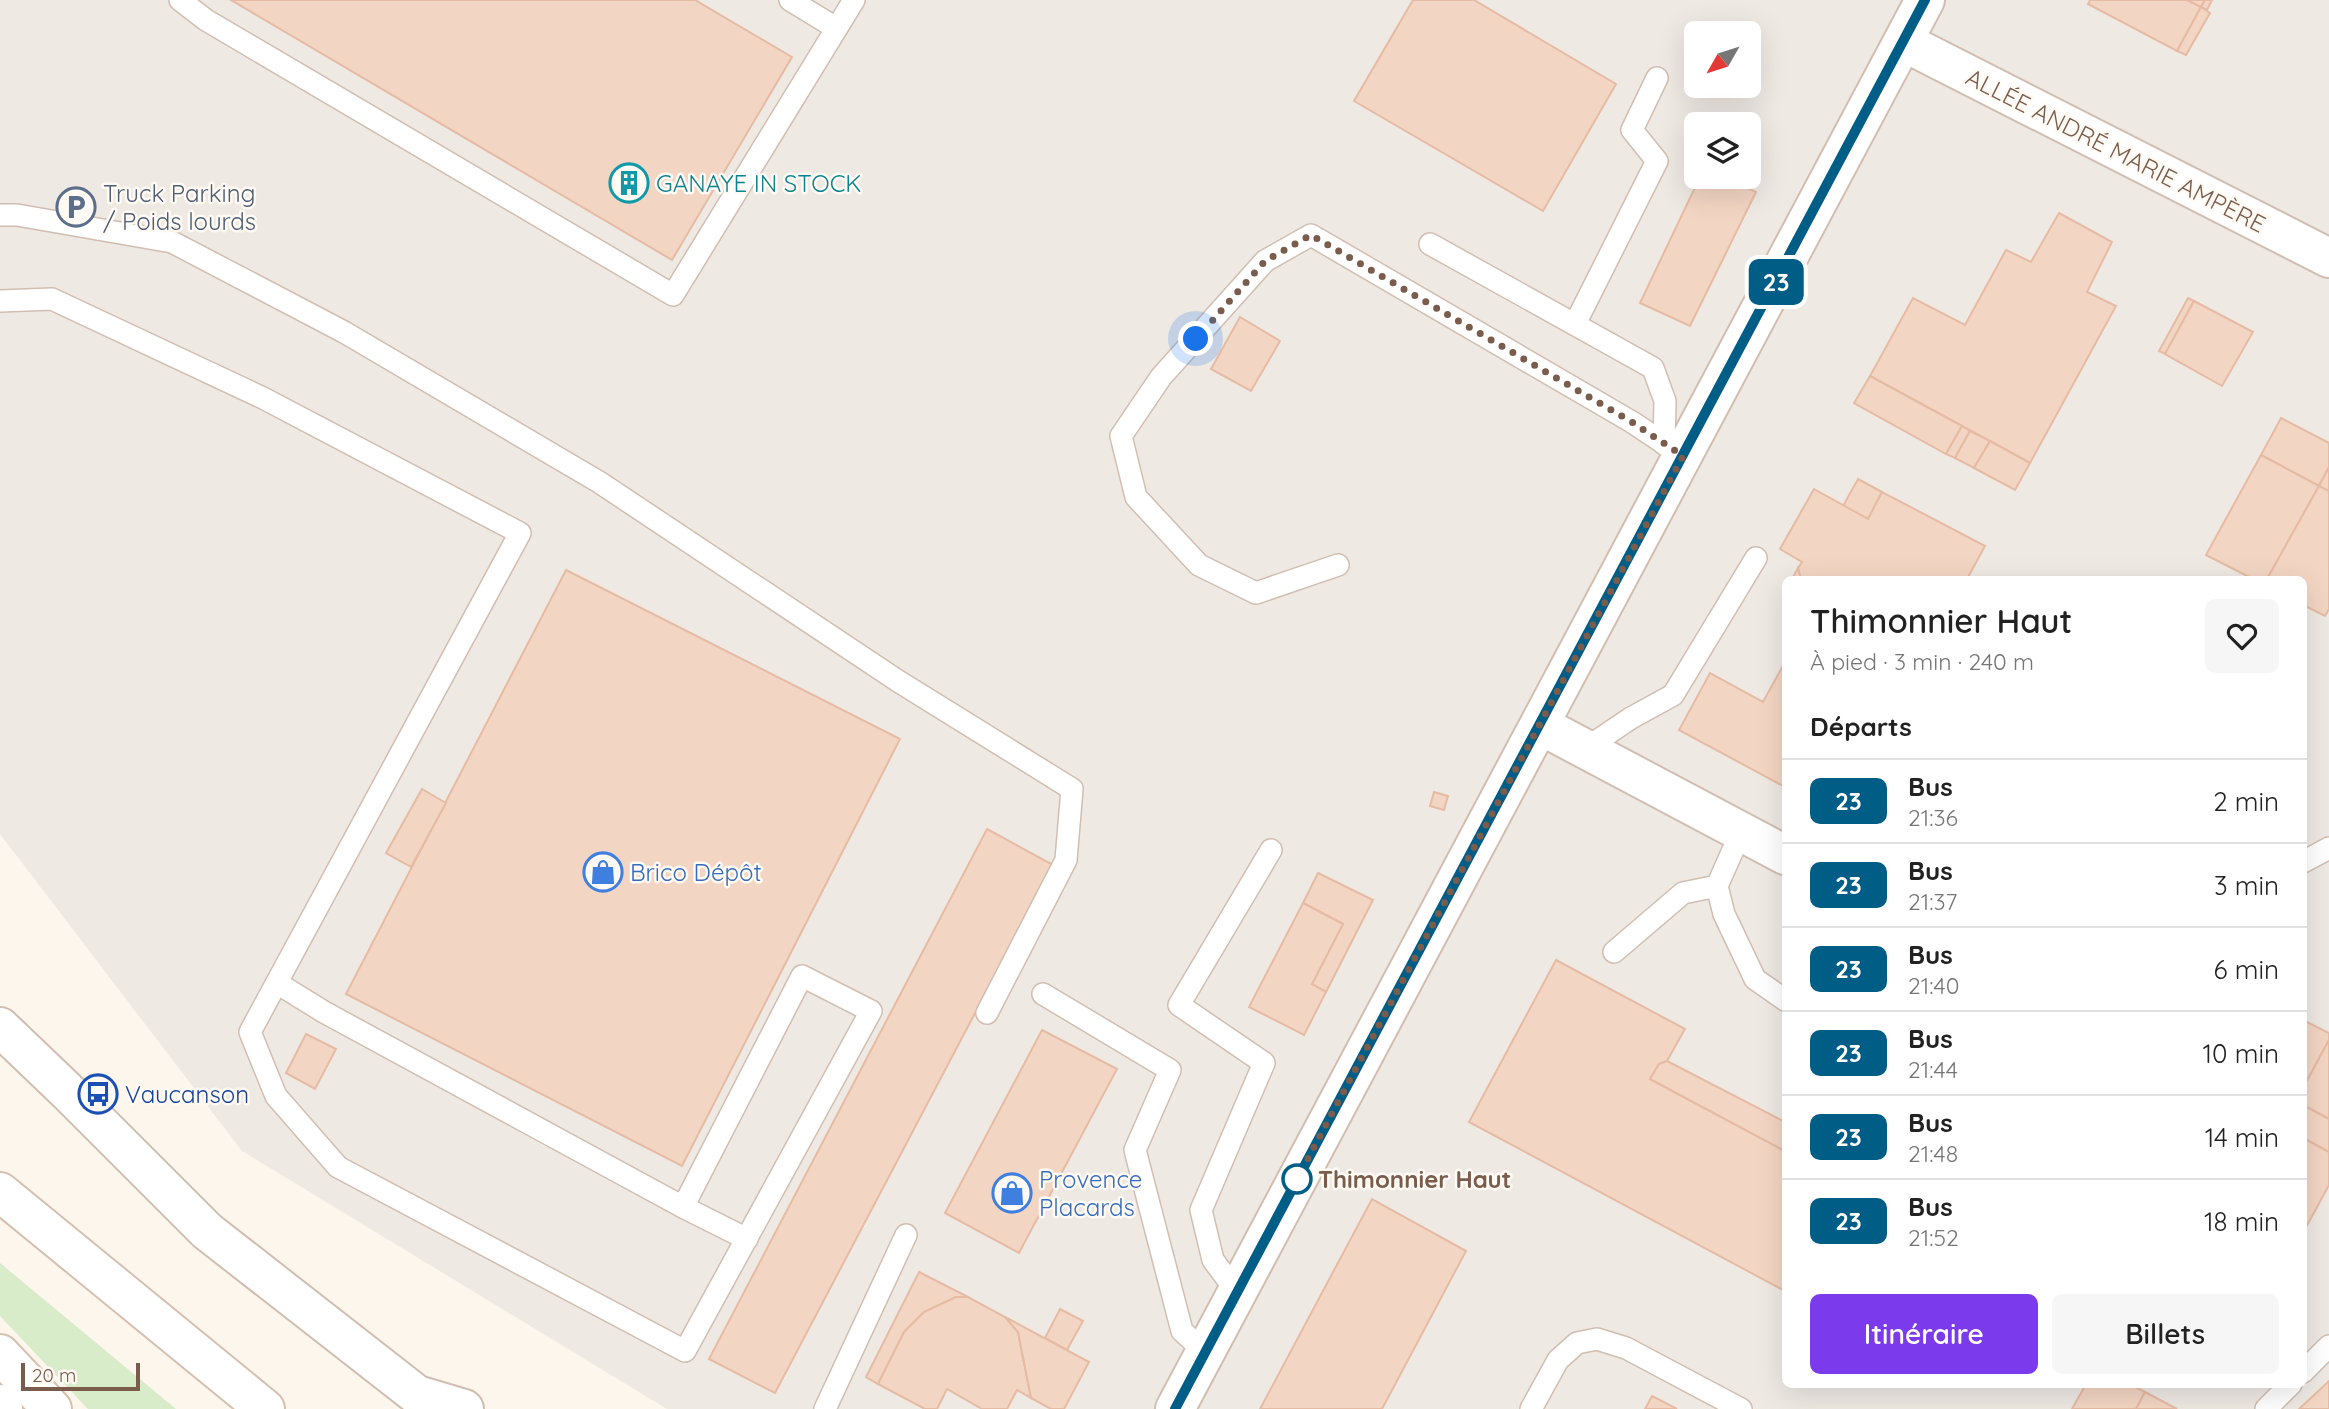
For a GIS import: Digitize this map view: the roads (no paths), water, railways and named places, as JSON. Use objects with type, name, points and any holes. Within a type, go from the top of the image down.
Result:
[{"type":"street","points":[[1175,1409],[1540,725],[1673,450],[1904,42],[1925,0]]},
{"type":"street","name":"ALLÉE ANDRÉ MARIE AMPÈRE","points":[[1904,42],[2329,258]]},
{"type":"street","points":[[1540,725],[1782,853]]},
{"type":"street","points":[[0,1027],[207,1231],[417,1395],[464,1409]]},
{"type":"street","points":[[0,1192],[265,1409]]},
{"type":"street","points":[[0,1354],[52,1409]]},
{"type":"street","points":[[0,1404],[3,1409]]},
{"type":"lane","points":[[180,0],[206,20],[673,295],[854,0]]},
{"type":"lane","points":[[790,0],[836,28]]},
{"type":"lane","points":[[1575,324],[1657,161],[1632,130],[1657,78]]},
{"type":"lane","points":[[0,215],[17,215],[172,242],[344,332],[599,482],[898,681],[1072,789],[1066,860],[988,1013]]},
{"type":"lane","points":[[1338,565],[1256,593],[1199,565],[1136,497],[1121,436],[1161,377],[1265,261],[1311,235],[1632,422],[1673,450]]},
{"type":"lane","points":[[1430,244],[1653,368],[1665,401],[1673,450]]},
{"type":"lane","points":[[0,302],[52,299],[263,398],[520,533],[250,1032],[276,1096],[338,1167],[685,1351],[872,1011],[802,976],[683,1208]]},
{"type":"lane","points":[[1585,749],[1631,718],[1673,695],[1756,558]]},
{"type":"lane","points":[[1741,832],[1717,886],[1724,914],[1755,979],[1782,998]]},
{"type":"lane","points":[[2307,860],[2329,848]]},
{"type":"lane","points":[[1237,1292],[1213,1261],[1200,1210],[1264,1063],[1179,1005],[1271,850]]},
{"type":"lane","points":[[1614,952],[1683,893],[1717,886]]},
{"type":"lane","points":[[276,983],[324,1012],[683,1208],[747,1239]]},
{"type":"lane","points":[[1043,994],[1170,1070],[1135,1150],[1182,1331],[1205,1352]]},
{"type":"lane","points":[[825,1409],[905,1235]]},
{"type":"lane","points":[[1531,1409],[1558,1360],[1577,1343],[1597,1339],[1626,1348],[1741,1409]]},
{"type":"lane","points":[[2307,1368],[2329,1346]]},
{"type":"lane","points":[[2266,1409],[2287,1388]]},
{"type":"place","name":"GANAYE IN STOCK","points":[[629,183]]},
{"type":"place","name":"Truck Parking / Poids lourds","points":[[76,207]]},
{"type":"place","name":"Brico Dépôt","points":[[603,872]]},
{"type":"place","name":"Vaucanson","points":[[98,1094]]},
{"type":"place","name":"Thimonnier Haut","points":[[1297,1179]]},
{"type":"place","name":"Provence Placards","points":[[1012,1193]]}]
